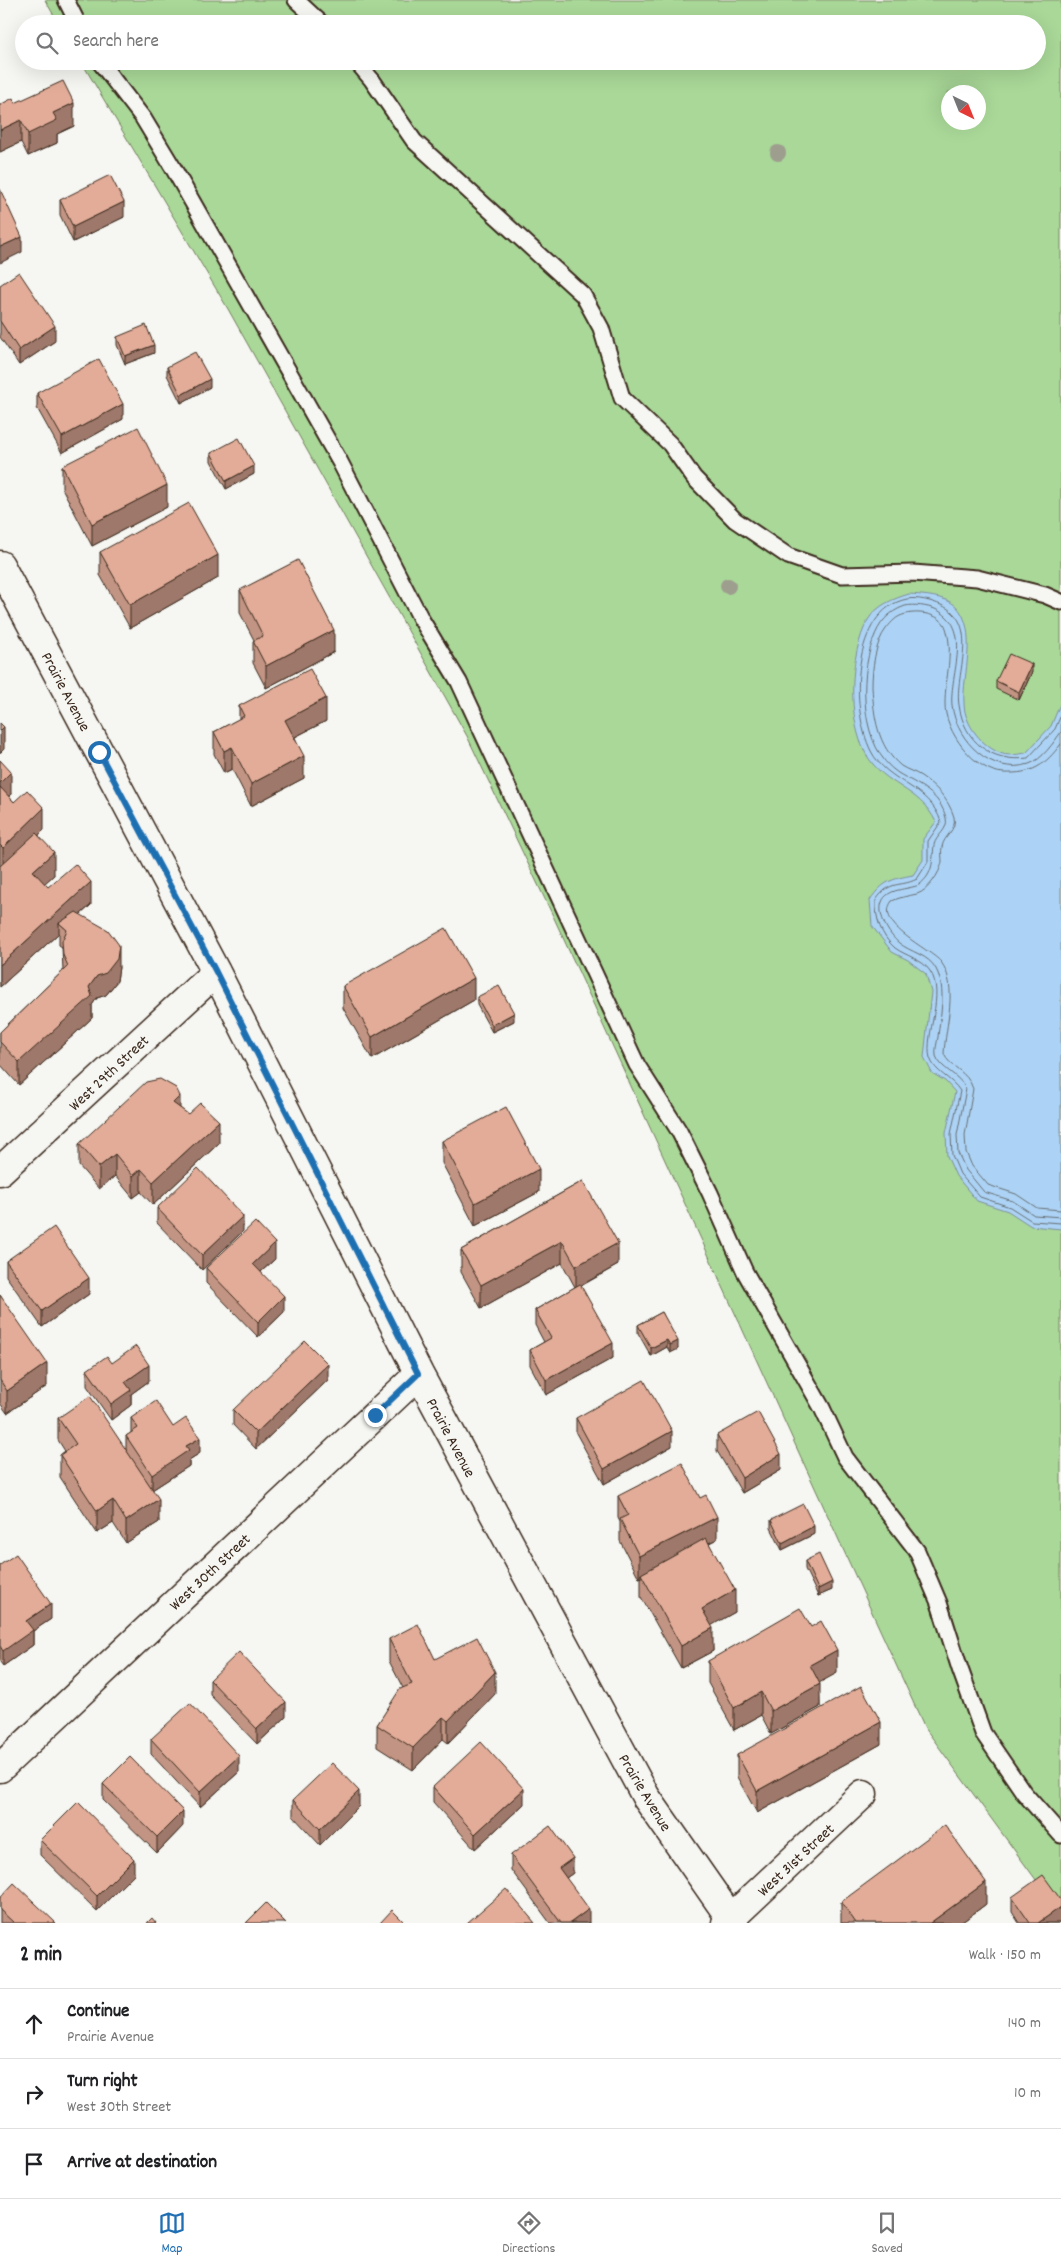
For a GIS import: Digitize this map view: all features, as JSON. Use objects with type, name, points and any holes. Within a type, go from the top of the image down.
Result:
[{"type":"street","name":"Prairie Avenue","points":[[0,565],[216,972],[418,1374],[646,1797],[730,1922]]},
{"type":"street","name":"West 29th Street","points":[[0,1171],[216,972]]},
{"type":"street","name":"West 30th Street","points":[[0,1768],[418,1374]]},
{"type":"street","name":"West 31st Street","points":[[730,1922],[863,1794]]},
{"type":"lane","points":[[66,0],[74,15]]},
{"type":"lane","points":[[296,0],[312,15]]},
{"type":"lane","points":[[106,70],[143,118],[172,166],[340,462],[422,619],[459,682],[637,1065],[679,1132],[710,1193],[745,1272],[822,1408],[844,1457],[917,1551],[939,1603],[983,1732],[1024,1793],[1061,1835]]},
{"type":"lane","points":[[364,70],[414,141],[583,295],[601,328],[622,398],[670,444],[694,478],[735,520],[788,556],[842,575],[913,573],[977,578],[1045,595],[1061,602]]},
{"type":"green space","points":[[45,0],[1061,0],[1061,1914],[925,1728],[554,918],[467,736],[228,309],[86,70],[1046,70],[1046,15],[54,15]]},
{"type":"water","points":[[909,594],[946,600],[956,606],[963,616],[967,627],[968,640],[964,692],[965,711],[971,727],[988,746],[1006,755],[1026,753],[1051,726],[1061,702],[1061,1229],[1031,1226],[1008,1211],[977,1201],[956,1176],[947,1156],[946,1133],[955,1092],[945,1081],[932,1073],[924,1057],[931,992],[926,974],[908,960],[892,952],[872,926],[870,900],[888,882],[913,875],[923,860],[923,839],[936,822],[921,801],[883,774],[866,754],[860,740],[853,706],[854,668],[857,651],[868,620],[881,606],[891,600]]},
{"type":"building","points":[[63,81],[74,103],[53,113],[57,120],[28,134],[21,120],[0,130],[0,105],[13,98],[15,103]]},
{"type":"building","points":[[110,175],[124,202],[73,227],[60,200]]},
{"type":"building","points":[[0,189],[22,237],[0,247]]},
{"type":"building","points":[[19,272],[55,326],[19,350],[0,321],[0,285]]},
{"type":"building","points":[[146,325],[154,345],[125,356],[117,337]]},
{"type":"building","points":[[195,352],[210,379],[181,395],[167,367]]},
{"type":"building","points":[[99,359],[123,404],[62,437],[37,393]]},
{"type":"building","points":[[138,427],[167,485],[92,524],[62,466]]},
{"type":"building","points":[[239,438],[254,466],[226,481],[211,453]]},
{"type":"building","points":[[189,503],[218,555],[130,605],[100,552]]},
{"type":"building","points":[[298,560],[334,630],[266,666],[253,641],[263,636],[240,590]]},
{"type":"building","points":[[1009,654],[1032,664],[1019,692],[996,681]]},
{"type":"building","points":[[310,669],[326,698],[285,720],[304,756],[251,784],[232,747],[224,751],[214,732],[244,716],[239,706]]},
{"type":"building","points":[[0,723],[4,727],[0,731]]},
{"type":"building","points":[[0,760],[11,772],[0,783]]},
{"type":"building","points":[[0,787],[14,802],[27,790],[44,808],[3,848],[0,845]]},
{"type":"building","points":[[36,833],[54,852],[33,871],[48,887],[75,864],[91,882],[0,965],[0,866]]},
{"type":"building","points":[[76,912],[108,930],[119,945],[117,959],[106,973],[97,976],[89,987],[92,996],[19,1062],[0,1042],[0,1032],[68,966],[63,955],[62,941],[67,930],[59,923]]},
{"type":"building","points":[[446,928],[474,978],[372,1037],[343,986]]},
{"type":"building","points":[[499,986],[514,1013],[492,1025],[477,997]]},
{"type":"building","points":[[160,1079],[176,1088],[180,1096],[173,1103],[188,1114],[200,1103],[219,1121],[153,1182],[141,1169],[133,1176],[115,1154],[99,1167],[79,1144],[146,1082]]},
{"type":"building","points":[[506,1107],[539,1169],[475,1203],[442,1141]]},
{"type":"building","points":[[198,1168],[243,1216],[202,1255],[157,1208]]},
{"type":"building","points":[[583,1181],[618,1243],[576,1266],[562,1241],[481,1285],[461,1250]]},
{"type":"building","points":[[255,1222],[275,1243],[253,1264],[284,1296],[258,1322],[206,1268]]},
{"type":"building","points":[[54,1227],[89,1278],[42,1311],[6,1261]]},
{"type":"building","points":[[580,1284],[613,1343],[546,1380],[530,1350],[551,1338],[535,1310]]},
{"type":"building","points":[[0,1295],[47,1363],[7,1391],[0,1380]]},
{"type":"building","points":[[662,1312],[678,1341],[670,1345],[667,1340],[651,1348],[638,1325]]},
{"type":"building","points":[[305,1341],[328,1364],[256,1433],[233,1410]]},
{"type":"building","points":[[136,1346],[149,1365],[125,1382],[131,1390],[111,1404],[87,1370],[107,1356],[112,1363]]},
{"type":"building","points":[[644,1380],[672,1431],[604,1469],[576,1418]]},
{"type":"building","points":[[90,1396],[159,1499],[126,1521],[113,1500],[97,1511],[60,1455],[76,1444],[58,1418]]},
{"type":"building","points":[[156,1401],[173,1427],[186,1418],[200,1438],[186,1446],[189,1450],[152,1475],[126,1436],[138,1428],[131,1418]]},
{"type":"building","points":[[758,1412],[781,1454],[742,1478],[717,1435]]},
{"type":"building","points":[[682,1463],[700,1498],[706,1495],[717,1517],[639,1556],[620,1519],[628,1515],[618,1496]]},
{"type":"building","points":[[803,1504],[814,1526],[782,1543],[771,1520]]},
{"type":"building","points":[[706,1538],[735,1590],[702,1609],[713,1628],[681,1646],[641,1574]]},
{"type":"building","points":[[16,1554],[51,1604],[26,1621],[33,1630],[3,1651],[0,1646],[0,1565]]},
{"type":"building","points":[[819,1554],[832,1582],[818,1589],[805,1561]]},
{"type":"building","points":[[800,1608],[811,1627],[821,1621],[837,1650],[810,1665],[820,1684],[771,1711],[761,1692],[734,1708],[708,1661]]},
{"type":"building","points":[[418,1624],[435,1659],[477,1637],[495,1672],[448,1721],[443,1717],[413,1748],[377,1725],[400,1689],[412,1684],[389,1639]]},
{"type":"building","points":[[239,1652],[286,1702],[257,1729],[210,1680]]},
{"type":"building","points":[[861,1686],[881,1722],[757,1791],[737,1755]]},
{"type":"building","points":[[190,1703],[239,1756],[200,1792],[151,1739]]},
{"type":"building","points":[[481,1742],[524,1789],[475,1834],[433,1787]]},
{"type":"building","points":[[130,1757],[183,1811],[157,1837],[103,1784]]},
{"type":"building","points":[[332,1763],[359,1791],[320,1829],[293,1800]]},
{"type":"building","points":[[78,1802],[134,1859],[97,1896],[40,1840]]},
{"type":"building","points":[[945,1825],[986,1882],[930,1923],[856,1923],[841,1902]]},
{"type":"building","points":[[550,1826],[573,1858],[559,1868],[589,1909],[570,1923],[561,1923],[511,1855]]},
{"type":"building","points":[[1043,1875],[1061,1900],[1061,1907],[1038,1923],[1030,1923],[1012,1897]]},
{"type":"building","points":[[14,1883],[56,1923],[14,1923],[0,1910],[0,1898]]},
{"type":"building","points":[[506,1889],[535,1923],[467,1923]]},
{"type":"building","points":[[266,1903],[286,1923],[246,1923]]},
{"type":"building","points":[[392,1910],[405,1923],[380,1923]]},
{"type":"building","points":[[152,1918],[156,1923],[147,1923]]},
{"type":"route","points":[[99,752],[216,972],[418,1374],[375,1415]]}]
